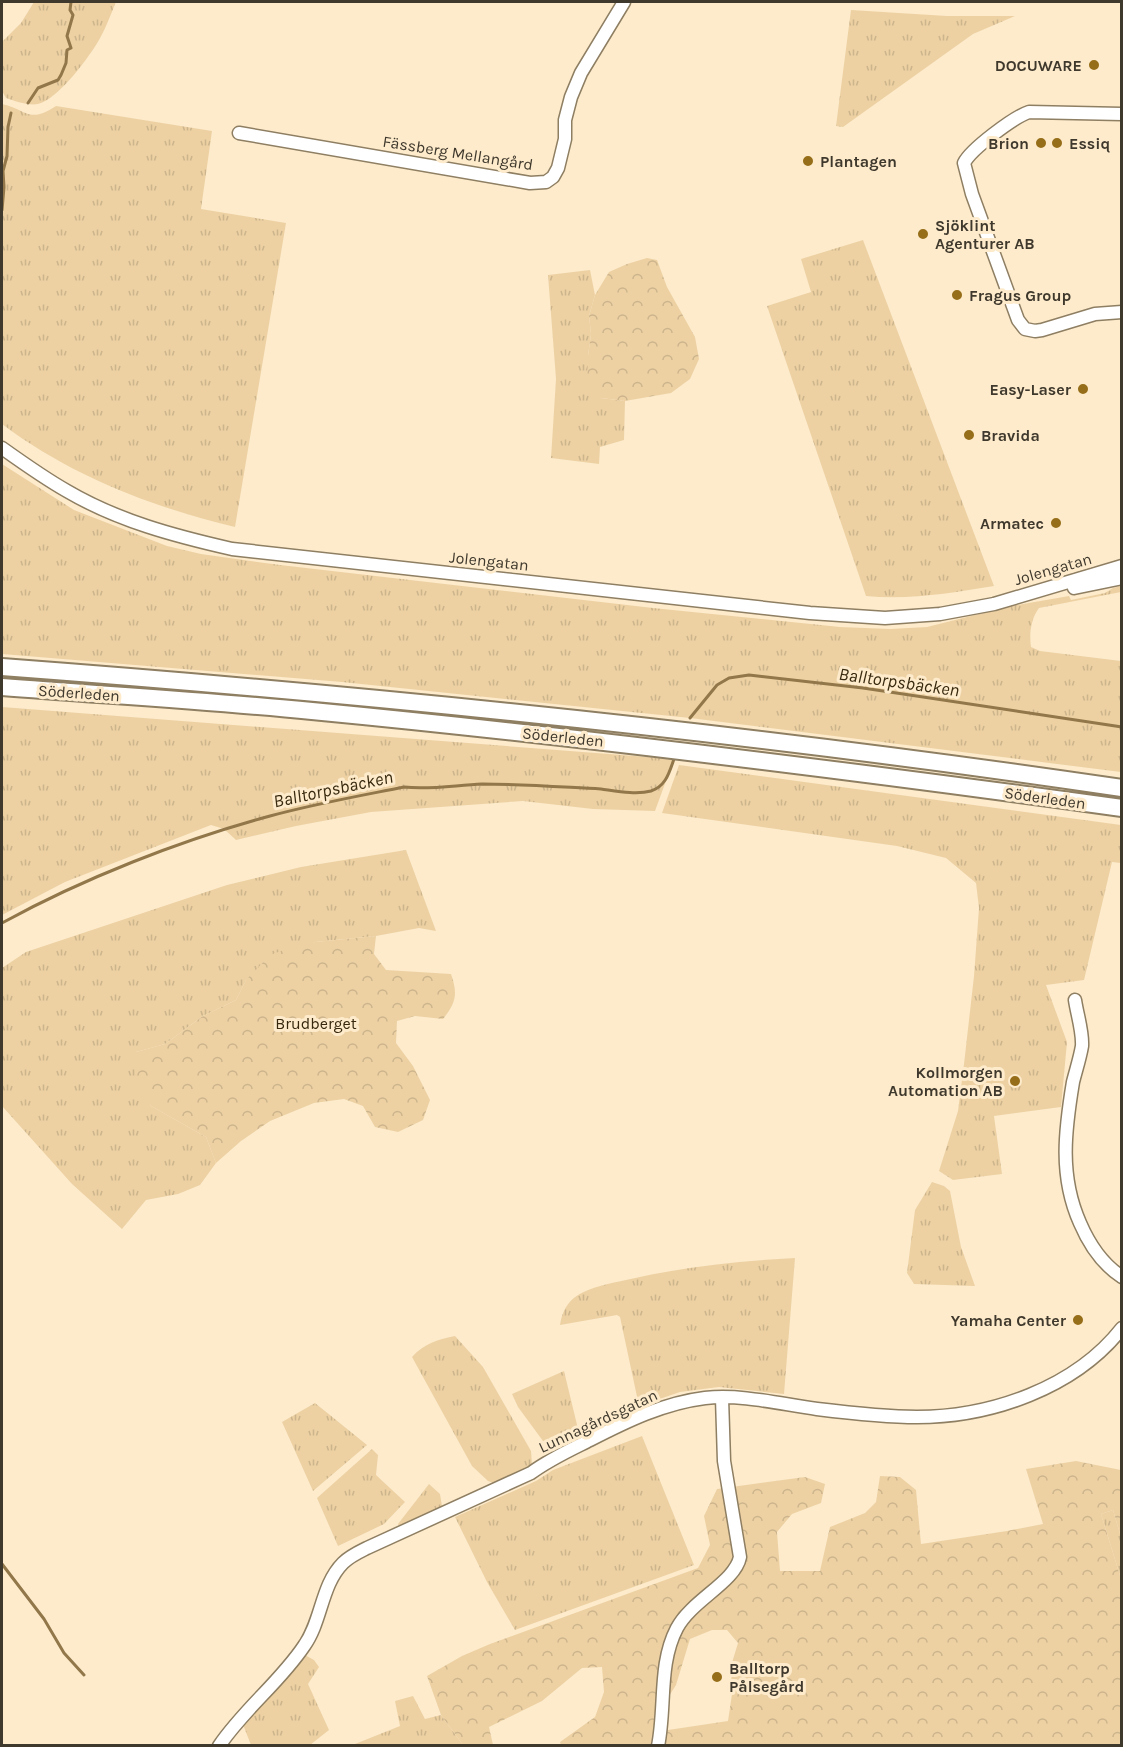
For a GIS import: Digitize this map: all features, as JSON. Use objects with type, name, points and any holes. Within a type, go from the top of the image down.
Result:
[{"type":"highway","name":"Söderleden","points":[[2,667],[363,696],[561,717],[880,754],[1122,788]]},
{"type":"highway","name":"Söderleden","points":[[2,687],[310,711],[591,740],[872,774],[1122,808]]},
{"type":"street","name":"Fässberg Mellangård","points":[[238,133],[530,183],[546,182],[553,177],[558,168],[565,139],[565,120],[580,73],[624,2]]},
{"type":"street","points":[[1122,114],[1029,112],[1016,118],[969,154],[964,163],[972,194],[1018,320],[1025,329],[1042,330],[1095,314],[1122,312]]},
{"type":"street","name":"Jolengatan","points":[[2,448],[51,482],[88,502],[151,528],[232,549],[848,616],[922,616],[994,604],[1122,566]]},
{"type":"street","name":"Jolengatan","points":[[994,604],[1006,605],[1122,578]]},
{"type":"street","points":[[1074,1000],[1082,1044],[1065,1136],[1067,1185],[1072,1205],[1089,1241],[1104,1262],[1122,1277]]},
{"type":"street","name":"Lunnagårdsgatan","points":[[219,1746],[231,1728],[304,1646],[314,1628],[328,1586],[339,1567],[350,1557],[531,1473],[555,1457],[654,1410],[706,1398],[748,1398],[881,1416],[918,1417],[966,1412],[1015,1400],[1066,1377],[1095,1356],[1122,1328]]},
{"type":"street","points":[[658,1746],[662,1726],[664,1672],[671,1641],[686,1614],[731,1575],[738,1567],[740,1557],[724,1461],[722,1398]]},
{"type":"green space","points":[[34,2],[116,2],[99,40],[78,70],[54,95],[38,104],[22,103],[6,98],[2,91],[2,42],[21,23]]},
{"type":"green space","points":[[851,10],[947,16],[1015,16],[973,34],[843,127],[836,126]]},
{"type":"green space","points":[[2,104],[33,115],[56,106],[212,131],[201,209],[286,223],[235,527],[173,510],[113,487],[56,459],[28,443],[2,424]]},
{"type":"green space","points":[[863,240],[994,586],[915,596],[866,596],[767,306],[811,292],[801,259]]},
{"type":"green space","points":[[647,258],[657,260],[667,287],[695,337],[699,359],[690,379],[671,393],[625,401],[601,398],[587,384],[591,334],[589,316],[595,295],[609,272]]},
{"type":"green space","points":[[590,270],[595,295],[589,316],[591,334],[588,356],[601,398],[625,401],[624,440],[600,447],[599,464],[551,458],[556,379],[548,275]]},
{"type":"green space","points":[[2,464],[74,510],[167,546],[201,554],[653,608],[840,627],[890,629],[927,627],[1011,606],[1069,596],[1071,600],[1105,593],[1121,586],[1121,592],[1039,608],[1032,621],[1030,637],[1031,647],[1040,651],[1121,661],[1121,772],[690,718],[342,682],[2,654]]},
{"type":"green space","points":[[2,707],[674,759],[655,811],[593,809],[523,801],[371,812],[236,840],[224,829],[211,825],[65,882],[2,915]]},
{"type":"green space","points":[[679,765],[1121,825],[1121,863],[1112,862],[1084,980],[1046,985],[1067,1042],[1061,1107],[994,1116],[1002,1174],[953,1180],[939,1171],[958,1111],[974,976],[979,908],[976,883],[946,858],[897,846],[662,813]]},
{"type":"green space","points":[[406,850],[436,931],[419,928],[376,936],[315,942],[246,980],[236,1000],[203,1016],[165,1044],[136,1052],[151,1106],[206,1137],[216,1163],[200,1185],[178,1194],[146,1200],[122,1229],[72,1184],[2,1106],[2,968],[26,952],[227,885],[301,867]]},
{"type":"green space","name":"Brudberget","points":[[376,936],[374,954],[386,970],[451,974],[453,981],[455,998],[443,1019],[415,1016],[397,1021],[396,1043],[413,1066],[430,1100],[423,1120],[398,1132],[375,1127],[363,1106],[344,1099],[314,1103],[270,1121],[241,1141],[216,1163],[206,1137],[151,1106],[135,1073],[136,1052],[165,1044],[203,1016],[236,1000],[246,980],[271,954],[315,942]]},
{"type":"green space","points":[[932,1182],[950,1191],[961,1247],[975,1286],[914,1284],[907,1273],[915,1210]]},
{"type":"green space","points":[[795,1258],[784,1394],[719,1387],[680,1392],[639,1406],[620,1317],[617,1315],[560,1325],[571,1301],[583,1292],[601,1286],[689,1268]]},
{"type":"green space","points":[[455,1336],[483,1367],[531,1451],[532,1464],[525,1471],[499,1485],[488,1481],[472,1466],[412,1357],[432,1343]]},
{"type":"green space","points":[[564,1371],[579,1433],[557,1442],[543,1441],[518,1407],[512,1394]]},
{"type":"green space","points":[[315,1403],[367,1445],[313,1491],[282,1422]]},
{"type":"green space","points":[[642,1436],[694,1565],[515,1630],[487,1582],[455,1517],[536,1481],[553,1470]]},
{"type":"green space","points":[[372,1449],[378,1455],[376,1475],[405,1502],[384,1524],[338,1546],[317,1498]]},
{"type":"green space","points":[[1076,1461],[1121,1470],[1121,1537],[1113,1510],[1101,1514],[1121,1579],[1121,1745],[561,1745],[560,1742],[595,1717],[604,1692],[602,1667],[582,1668],[542,1701],[489,1727],[493,1745],[463,1745],[441,1715],[427,1676],[462,1656],[490,1644],[698,1568],[710,1545],[704,1516],[717,1489],[805,1477],[825,1484],[821,1503],[792,1514],[777,1532],[780,1571],[820,1571],[830,1527],[865,1513],[876,1502],[880,1476],[900,1477],[916,1490],[921,1544],[1043,1524],[1026,1469]],"holes":[[[712,1630],[727,1630],[738,1643],[731,1666],[732,1694],[728,1721],[668,1730],[669,1696],[676,1685],[690,1639]]]},
{"type":"green space","points":[[429,1484],[440,1494],[443,1512],[400,1531],[398,1524]]},
{"type":"green space","points":[[1113,1510],[1121,1537],[1121,1579],[1101,1514]]},
{"type":"green space","points":[[303,1654],[314,1660],[319,1667],[308,1684],[329,1730],[310,1745],[251,1745],[242,1722]]},
{"type":"green space","points":[[413,1696],[425,1719],[441,1715],[463,1745],[350,1746],[400,1726],[395,1701]]},
{"type":"waterway","points":[[28,103],[38,88],[58,80],[61,75],[66,63],[67,50],[71,48],[67,36],[73,15],[70,10],[71,2]]},
{"type":"waterway","points":[[2,210],[3,171],[7,156],[11,113]]},
{"type":"waterway","name":"Balltorpsbäcken","points":[[690,718],[717,685],[729,678],[749,675],[863,688],[1122,727]]},
{"type":"waterway","name":"Balltorpsbäcken","points":[[2,923],[65,891],[133,862],[202,837],[287,812],[404,787],[497,784],[645,792],[656,789],[664,782],[674,759]]},
{"type":"waterway","points":[[2,1564],[44,1619],[64,1653],[84,1675]]},
{"type":"place","name":"DOCUWARE","points":[[1094,65]]},
{"type":"place","name":"Brion","points":[[1041,143]]},
{"type":"place","name":"Essiq","points":[[1057,143]]},
{"type":"place","name":"Plantagen","points":[[808,161]]},
{"type":"place","name":"Sjöklint Agenturer AB","points":[[923,234]]},
{"type":"place","name":"Fragus Group","points":[[957,295]]},
{"type":"place","name":"Easy-Laser","points":[[1083,389]]},
{"type":"place","name":"Bravida","points":[[969,435]]},
{"type":"place","name":"Armatec","points":[[1056,523]]},
{"type":"place","name":"Kollmorgen Automation AB","points":[[1015,1081]]},
{"type":"place","name":"Yamaha Center","points":[[1078,1320]]},
{"type":"place","name":"Balltorp Pålsegård","points":[[717,1677]]}]
